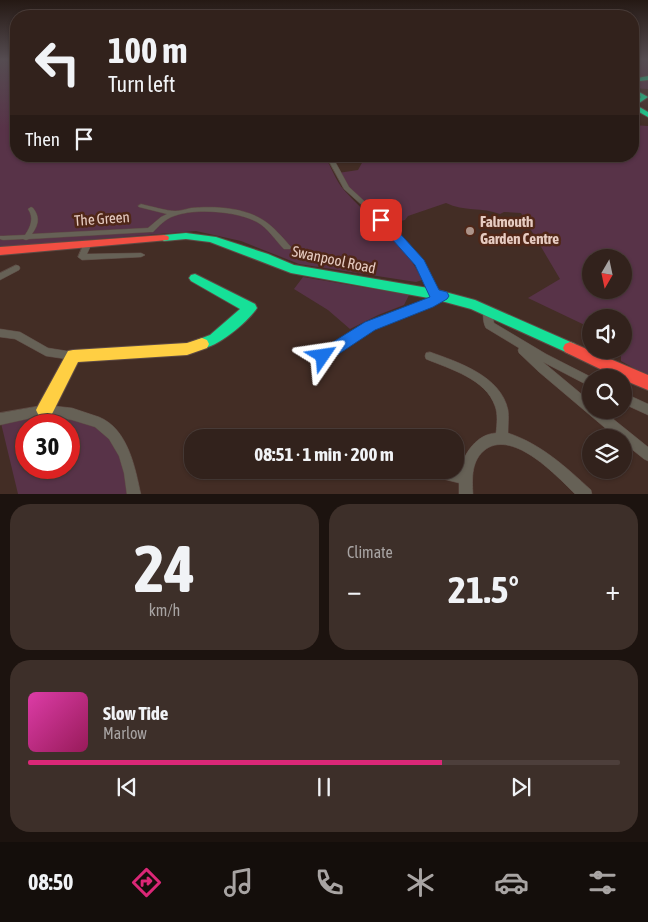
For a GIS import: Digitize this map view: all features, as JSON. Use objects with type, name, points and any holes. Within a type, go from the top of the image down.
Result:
[{"type":"street","points":[[639,94],[645,97],[639,101]]},
{"type":"street","points":[[323,356],[370,326],[428,304],[438,295],[420,263],[386,224],[346,188],[333,162]]},
{"type":"street","name":"The Green","points":[[141,206],[169,210],[174,213]]},
{"type":"street","points":[[26,238],[35,223],[35,216],[31,209]]},
{"type":"street","name":"The Green","points":[[3,238],[150,230],[165,217],[174,213],[219,211],[250,216],[260,220],[286,247]]},
{"type":"street","name":"Swanpool Road","points":[[0,250],[87,245],[186,236],[212,239],[264,257],[291,270],[438,295],[488,311],[648,383]]},
{"type":"street","points":[[87,245],[82,258],[141,255]]},
{"type":"street","points":[[0,277],[16,268]]},
{"type":"street","points":[[0,333],[18,335],[46,352],[73,356],[187,349],[215,339],[250,308],[195,278]]},
{"type":"street","points":[[488,311],[490,325],[514,341],[582,377]]},
{"type":"street","points":[[514,341],[543,369],[582,401]]},
{"type":"street","points":[[46,410],[73,356]]},
{"type":"street","points":[[430,356],[480,379],[496,393],[502,408],[502,437]]},
{"type":"street","points":[[632,402],[648,410]]},
{"type":"street","points":[[0,419],[46,410],[72,414],[99,423],[113,435],[124,453],[134,494]]},
{"type":"street","points":[[604,419],[648,455]]},
{"type":"street","points":[[466,494],[465,478],[469,458],[483,443],[502,437],[525,445],[544,458],[586,494]]},
{"type":"shaded area","points":[[0,82],[10,82],[10,162],[328,162],[341,186],[397,242],[415,266],[422,280],[416,282],[299,264],[241,241],[196,231],[0,247]]},
{"type":"shaded area","points":[[639,82],[648,82],[648,89],[639,88]]},
{"type":"shaded area","points":[[639,125],[648,126],[648,376],[621,361],[621,359],[632,359],[632,309],[582,309],[582,324],[528,298],[560,279],[521,213],[504,212],[500,214],[460,208],[446,203],[408,216],[405,220],[396,222],[381,220],[346,188],[338,173],[358,170],[362,162],[639,162]]},
{"type":"shaded area","points":[[303,277],[409,295],[404,305],[350,329],[328,310],[294,289]]},
{"type":"shaded area","points":[[45,410],[72,414],[25,414]]},
{"type":"shaded area","points":[[15,416],[15,479],[80,479],[80,418],[113,435],[134,494],[18,494],[0,419]]},
{"type":"traffic: fast","points":[[639,94],[645,97],[639,101]]},
{"type":"traffic: fast","points":[[639,109],[648,115]]},
{"type":"traffic: fast","points":[[164,238],[186,236],[212,239],[264,257],[291,269],[434,294],[475,305],[570,348]]},
{"type":"traffic: fast","points":[[195,278],[250,308],[215,339],[202,344]]},
{"type":"traffic: slow","points":[[45,410],[73,356],[187,349],[202,344]]},
{"type":"traffic: jam","points":[[0,251],[164,238]]},
{"type":"traffic: jam","points":[[570,348],[648,383]]},
{"type":"place","name":"Falmouth Garden Centre","points":[[470,231]]},
{"type":"route","points":[[323,356],[370,326],[428,304],[442,296],[434,294],[420,263],[381,220]]}]
